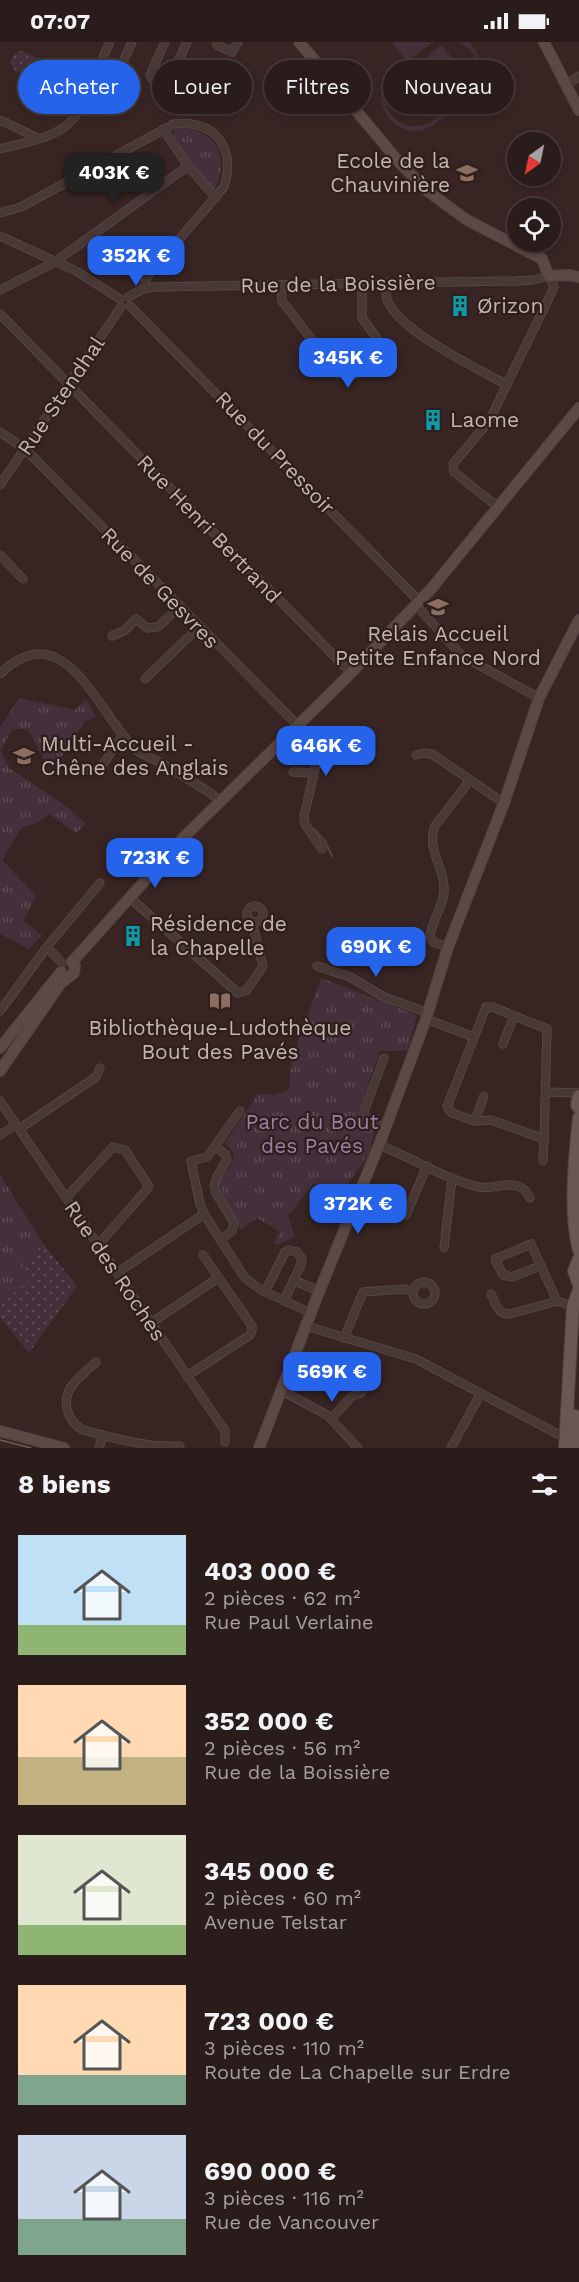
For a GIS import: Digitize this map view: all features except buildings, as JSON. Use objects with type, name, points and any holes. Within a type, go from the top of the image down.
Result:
[{"type":"main road","points":[[579,1097],[579,1108]]},
{"type":"main road","points":[[579,1118],[574,1219],[579,1250]]},
{"type":"main road","points":[[571,1442],[573,1306],[579,1287],[574,1271],[579,1259]]},
{"type":"main road","points":[[571,1442],[579,1336]]},
{"type":"street","points":[[102,60],[110,42]]},
{"type":"street","points":[[124,60],[132,42]]},
{"type":"street","points":[[165,42],[150,75],[153,80],[163,85],[169,81],[187,42]]},
{"type":"street","points":[[217,42],[221,48],[232,52],[238,42]]},
{"type":"street","points":[[299,42],[314,60]]},
{"type":"street","points":[[544,42],[579,110]]},
{"type":"street","points":[[566,86],[579,76]]},
{"type":"street","points":[[0,149],[57,133],[69,124],[75,114]]},
{"type":"street","points":[[359,114],[426,190],[467,220],[542,259],[554,287],[489,421],[453,464],[454,472],[498,507]]},
{"type":"street","points":[[0,120],[39,138]]},
{"type":"street","points":[[0,213],[21,207],[174,124],[194,123],[210,131],[224,146],[229,161],[224,186],[147,278],[143,289]]},
{"type":"street","points":[[163,129],[188,166],[216,198]]},
{"type":"street","points":[[0,290],[55,262],[188,166]]},
{"type":"street","name":"Rue du Pressoir","points":[[0,236],[76,271],[125,302],[418,603],[462,656],[539,698]]},
{"type":"street","points":[[549,276],[569,275],[579,278]]},
{"type":"street","name":"Rue de la Boissière","points":[[125,302],[143,289],[524,280],[549,276]]},
{"type":"street","points":[[386,283],[386,300],[396,314],[440,348],[507,385]]},
{"type":"street","points":[[281,285],[282,301],[338,374],[346,376],[370,368],[378,358],[381,348],[376,337],[364,325],[362,284]]},
{"type":"street","name":"Rue Stendhal","points":[[0,485],[125,302]]},
{"type":"street","name":"Rue Henri Bertrand","points":[[0,314],[335,657],[352,671]]},
{"type":"street","points":[[0,1048],[65,968],[129,897],[220,801],[418,603],[579,408]]},
{"type":"street","name":"Rue de Gesvres","points":[[0,432],[24,449],[296,727],[315,743],[318,751],[313,773]]},
{"type":"street","points":[[0,555],[23,579]]},
{"type":"street","points":[[112,636],[124,631],[136,619],[147,628],[158,627],[179,607]]},
{"type":"street","points":[[260,1448],[319,1291],[380,1145],[427,1016],[448,947],[504,803],[539,698],[579,620]]},
{"type":"street","points":[[145,678],[199,627]]},
{"type":"street","points":[[0,674],[12,664],[27,657],[44,655],[58,659],[80,676],[135,749],[220,801]]},
{"type":"street","points":[[90,771],[99,770],[123,735]]},
{"type":"street","points":[[416,755],[432,754],[504,803]]},
{"type":"street","points":[[293,772],[313,773],[304,816],[305,824],[322,849]]},
{"type":"street","points":[[448,947],[434,942],[430,936],[445,888],[434,850],[432,833],[470,780]]},
{"type":"street","points":[[0,1011],[46,947],[100,883]]},
{"type":"street","points":[[129,897],[238,993],[246,991],[262,966],[252,922]]},
{"type":"street","points":[[46,947],[65,968]]},
{"type":"street","points":[[317,966],[352,978],[384,997],[474,1037]]},
{"type":"street","points":[[0,1071],[65,968]]},
{"type":"street","points":[[543,1161],[547,1092],[547,1029],[486,1007],[447,1107],[452,1113],[475,1121],[490,1120],[544,1139]]},
{"type":"street","points":[[503,1044],[514,1016]]},
{"type":"street","points":[[384,1058],[363,1114],[385,1130]]},
{"type":"street","points":[[0,1136],[96,1077],[100,1068]]},
{"type":"street","points":[[547,1092],[579,1097]]},
{"type":"street","points":[[475,1121],[484,1096]]},
{"type":"street","name":"Rue des Roches","points":[[0,1101],[225,1431],[225,1442]]},
{"type":"street","points":[[240,1111],[207,1157],[191,1161],[200,1204],[220,1240],[245,1278],[253,1286],[311,1313]]},
{"type":"street","points":[[380,1145],[452,1178],[482,1188],[495,1185],[517,1185],[527,1192],[530,1198]]},
{"type":"street","points":[[215,1146],[225,1154],[227,1160],[215,1181],[216,1193],[234,1223],[232,1232],[220,1240]]},
{"type":"street","points":[[66,1198],[113,1147],[125,1150],[148,1188],[98,1245]]},
{"type":"street","points":[[406,1215],[427,1166]]},
{"type":"street","points":[[444,1248],[452,1178]]},
{"type":"street","points":[[117,1273],[204,1214]]},
{"type":"street","points":[[540,1266],[512,1277],[503,1275],[495,1259],[531,1244],[557,1301]]},
{"type":"street","points":[[266,1292],[283,1255],[288,1250],[297,1252],[302,1259],[284,1301]]},
{"type":"street","points":[[187,1376],[250,1335],[252,1326],[203,1255]]},
{"type":"street","points":[[151,1323],[218,1278]]},
{"type":"street","points":[[293,1280],[319,1291]]},
{"type":"street","points":[[344,1338],[363,1292],[403,1289],[413,1292]]},
{"type":"street","points":[[491,1294],[499,1311],[503,1314],[557,1301],[573,1306]]},
{"type":"street","points":[[306,1326],[416,1359],[571,1442]]},
{"type":"street","points":[[96,1362],[71,1385],[66,1394],[65,1404],[75,1425],[83,1430],[144,1445],[167,1448],[180,1446]]},
{"type":"street","points":[[331,1419],[352,1396],[361,1393],[368,1381]]},
{"type":"street","points":[[282,1391],[327,1415],[358,1448]]},
{"type":"street","points":[[451,1448],[481,1393]]},
{"type":"street","points":[[0,1431],[64,1448]]},
{"type":"street","points":[[99,1448],[103,1435]]},
{"type":"green space","points":[[391,42],[434,42],[410,60],[406,60]]},
{"type":"green space","points":[[459,42],[469,42],[480,60],[476,60],[470,50]]},
{"type":"green space","points":[[441,45],[454,60],[424,60]]},
{"type":"green space","points":[[21,51],[41,59],[18,60],[18,72],[16,73],[10,62],[15,53]]},
{"type":"green space","points":[[383,87],[383,108],[381,100]]},
{"type":"green space","points":[[386,114],[391,114],[399,122],[415,126],[431,122],[441,114],[447,114],[430,127],[417,131],[400,127]]},
{"type":"green space","points":[[182,128],[204,134],[217,147],[221,165],[216,187],[213,189],[197,171],[173,135],[174,130]]},
{"type":"green space","points":[[19,698],[75,710],[86,699],[96,717],[85,721],[54,768],[46,763],[28,729],[12,729],[1,751],[9,768],[66,806],[86,824],[76,833],[49,814],[35,824],[22,827],[2,860],[36,896],[23,921],[42,935],[29,949],[0,934],[0,728]]},
{"type":"green space","name":"Parc du Bout des Pavés","points":[[321,978],[417,1015],[407,1051],[380,1051],[357,1116],[376,1127],[369,1153],[339,1196],[323,1185],[313,1184],[288,1216],[295,1237],[277,1245],[274,1243],[280,1232],[257,1218],[240,1230],[222,1196],[218,1183],[230,1166],[234,1154],[225,1143],[258,1094],[273,1095],[289,1090],[291,1064]]},
{"type":"green space","points":[[0,1175],[45,1246],[22,1265],[31,1278],[0,1306]]},
{"type":"green space","points":[[45,1246],[77,1286],[29,1353],[0,1317],[0,1306],[30,1278],[21,1265]]},
{"type":"waterway","points":[[314,829],[325,841],[332,856]]},
{"type":"tram line","points":[[0,1440],[31,1448]]},
{"type":"place","name":"Ecole de la Chauvinière","points":[[467,173]]},
{"type":"place","name":"Ørizon","points":[[460,306]]},
{"type":"place","name":"Laome","points":[[433,420]]},
{"type":"place","name":"Relais Accueil Petite Enfance Nord","points":[[438,607]]},
{"type":"place","name":"Multi-Accueil - Chêne des Anglais","points":[[24,756]]},
{"type":"place","name":"Résidence de la Chapelle","points":[[133,936]]},
{"type":"place","name":"Bibliothèque-Ludothèque Bout des Pavés","points":[[220,1001]]}]
